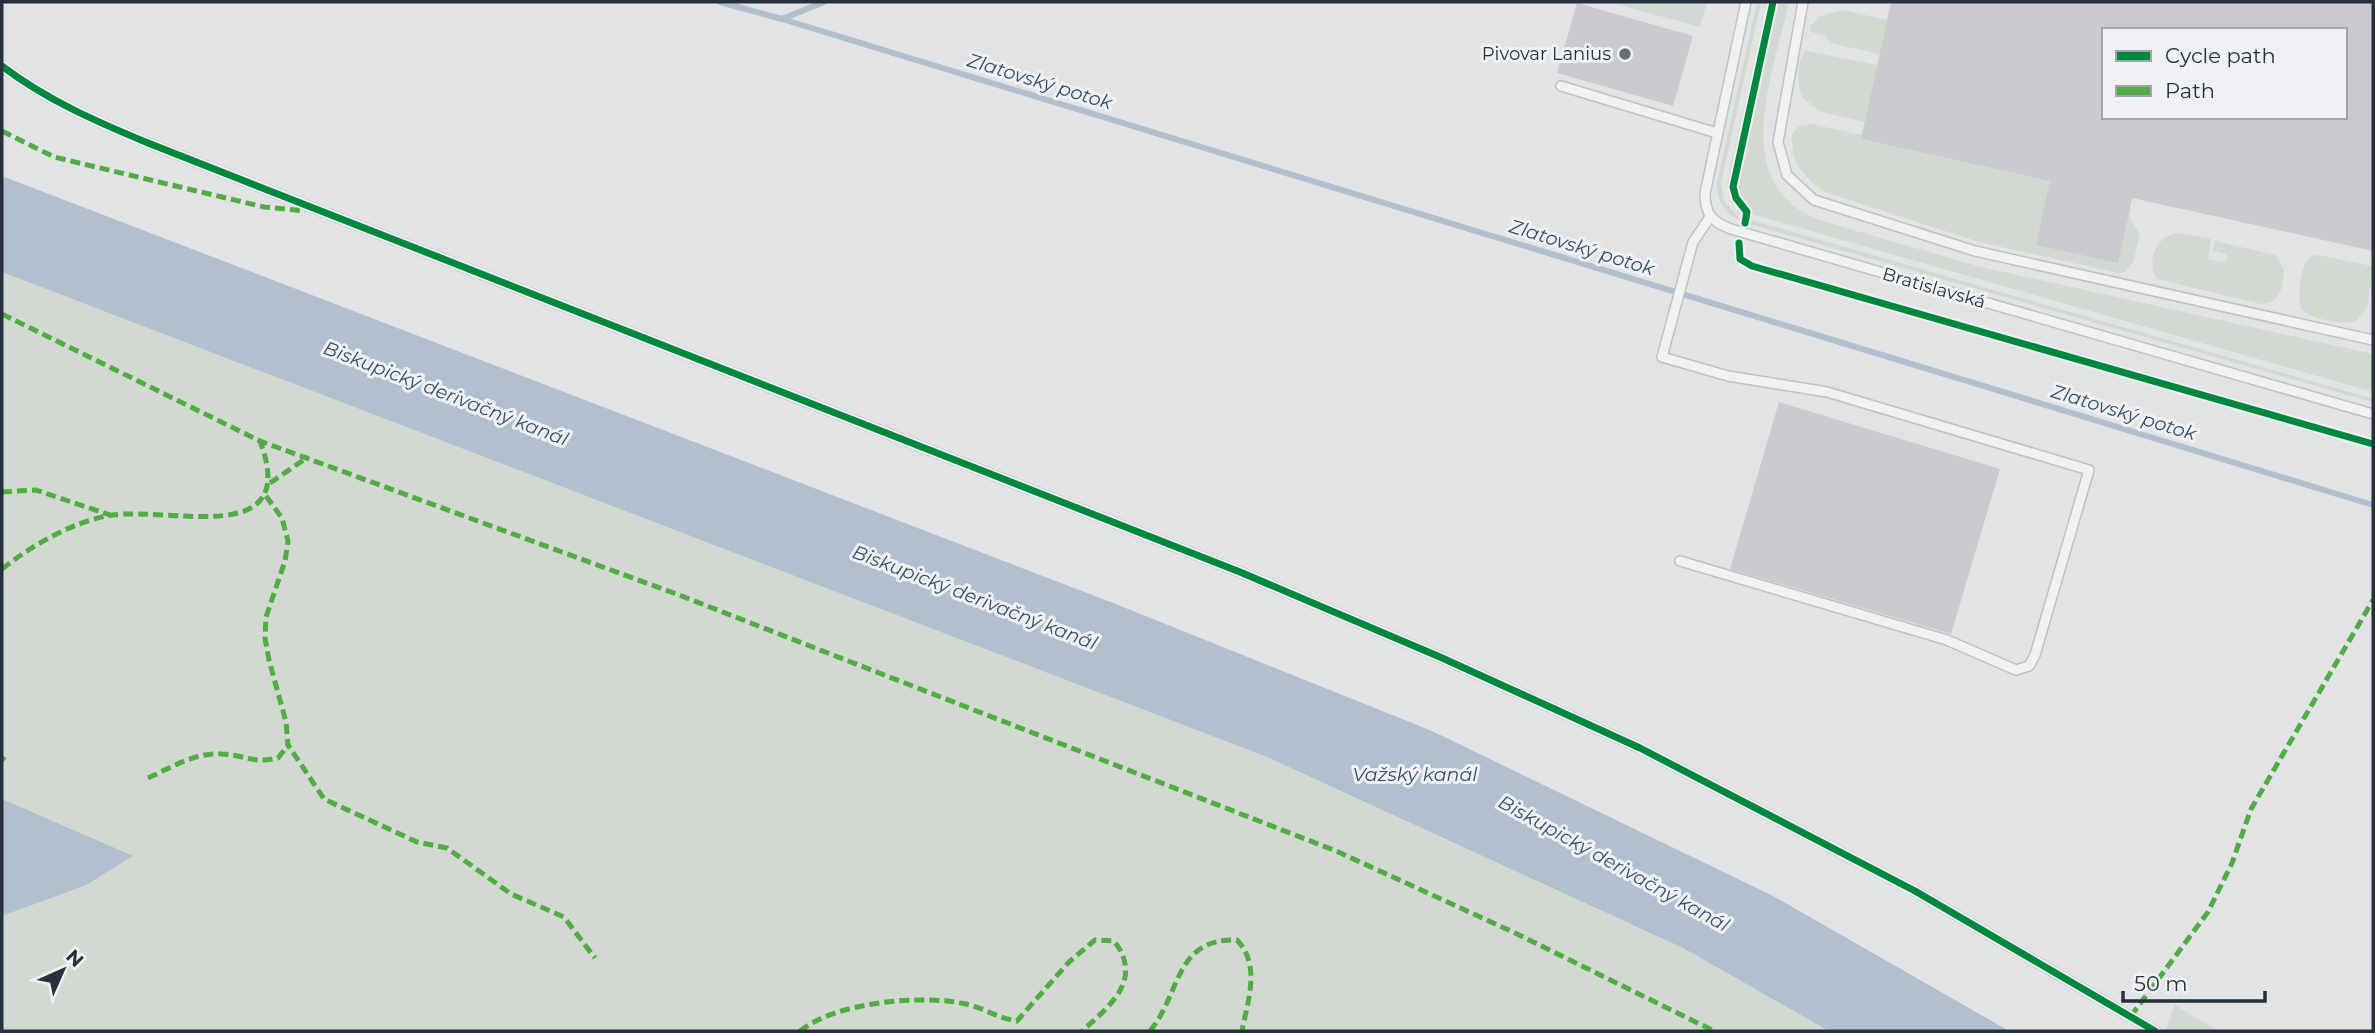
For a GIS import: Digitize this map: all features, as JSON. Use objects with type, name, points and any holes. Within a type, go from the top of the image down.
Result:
[{"type":"lane","points":[[1680,561],[1947,640],[2016,670],[2029,666],[2035,655],[2089,470],[1827,392],[1728,376],[1662,357],[1693,242],[1710,217],[1706,210],[1705,193],[1746,2]]},
{"type":"lane","points":[[1803,2],[1778,142],[1787,175],[1814,200],[1975,251],[2373,340]]},
{"type":"lane","points":[[2,66],[36,92],[79,114],[148,143],[1227,567],[1440,657],[1640,748],[1914,891],[2155,1031]]},
{"type":"lane","points":[[1561,86],[1717,133]]},
{"type":"lane","name":"Bratislavská","points":[[1710,217],[1731,229],[2373,414]]},
{"type":"shaded area","points":[[1608,2],[1707,2],[1700,27]]},
{"type":"shaded area","points":[[1757,2],[1761,2],[1721,183],[1724,201],[1742,221],[1731,215],[1723,206],[1717,183]]},
{"type":"shaded area","points":[[1767,2],[1729,184],[1730,196],[1744,212],[1731,202],[1727,184]]},
{"type":"shaded area","points":[[1778,2],[1789,2],[1767,94],[1763,125],[1765,155],[1774,182],[1792,204],[1822,221],[1981,267],[2373,354],[2373,392],[1752,214],[1738,184]]},
{"type":"shaded area","points":[[1843,10],[1887,20],[1880,54],[1830,43],[1825,36],[1811,32],[1810,27],[1820,16]]},
{"type":"shaded area","points":[[1806,51],[1877,65],[1865,122],[1821,112],[1802,97],[1798,73],[1800,61]]},
{"type":"shaded area","points":[[1811,124],[1862,135],[1862,139],[2132,199],[2129,216],[2140,235],[2133,262],[2125,272],[2118,273],[1979,242],[1825,192],[1812,183],[1797,165],[1793,154],[1792,134],[1799,126]]},
{"type":"shaded area","points":[[1751,220],[2373,399],[2373,402],[1749,224]]},
{"type":"shaded area","points":[[2177,233],[2211,239],[2208,259],[2226,262],[2227,254],[2213,251],[2215,241],[2276,255],[2284,271],[2277,298],[2261,304],[2157,279],[2152,265],[2155,251],[2164,239]]},
{"type":"shaded area","points":[[2318,255],[2372,266],[2373,262],[2367,308],[2356,321],[2327,321],[2301,309],[2302,273],[2311,256]]},
{"type":"shaded area","points":[[2,272],[1267,757],[1683,948],[1829,1031],[2,1031]]},
{"type":"shaded area","points":[[2175,1005],[2218,1031],[2165,1031]]},
{"type":"water","name":"Važský kanál","points":[[2,176],[1113,603],[1432,731],[1773,896],[2009,1031],[1829,1031],[1683,948],[1267,757],[2,272]]},
{"type":"water","points":[[2,799],[133,856],[86,885],[2,916]]},
{"type":"building","points":[[1891,2],[2373,2],[2373,251],[2132,198],[2118,263],[2036,245],[2050,181],[1861,139]]},
{"type":"building","name":"Pivovar Lanius","points":[[1577,3],[1693,36],[1673,106],[1557,73]]},
{"type":"building","points":[[1779,402],[2000,469],[1951,634],[1730,569]]},
{"type":"waterway","points":[[720,2],[782,19],[824,2]]},
{"type":"waterway","name":"Zlatovský potok","points":[[782,19],[2373,505]]},
{"type":"marked path","points":[[2,131],[54,157],[264,207],[305,211]]},
{"type":"marked path","points":[[2,314],[260,441],[679,595],[1336,851],[1513,932],[1714,1031]]},
{"type":"marked path","points":[[2,569],[54,535],[99,518],[138,514],[224,516],[247,510],[263,497],[268,475],[260,441]]},
{"type":"marked path","points":[[270,483],[308,457]]},
{"type":"marked path","points":[[2,492],[36,490],[110,515]]},
{"type":"marked path","points":[[266,496],[282,518],[288,541],[285,561],[266,617],[265,638],[269,660],[286,722],[288,745],[324,799],[417,842],[447,848],[511,894],[564,917],[595,958]]},
{"type":"marked path","points":[[2131,1016],[2208,912],[2232,863],[2251,809],[2373,600]]},
{"type":"marked path","points":[[148,778],[203,755],[222,754],[255,760],[278,758],[288,745]]},
{"type":"marked path","points":[[800,1031],[835,1013],[857,1007],[904,1001],[948,1001],[966,1004],[1017,1021],[1069,962],[1095,940],[1114,941],[1126,968],[1124,980],[1112,1002],[1082,1031]]},
{"type":"marked path","points":[[1150,1031],[1190,958],[1201,948],[1216,942],[1237,940],[1249,961],[1251,972],[1242,1031]]},
{"type":"cycle path","points":[[1745,223],[1747,212],[1736,198],[1733,187],[1773,2]]},
{"type":"cycle path","points":[[2,66],[72,109],[148,143],[1240,572],[1440,657],[1640,748],[1915,891],[2155,1031]]},
{"type":"cycle path","points":[[1739,243],[1740,259],[1752,266],[2373,444]]},
{"type":"place","name":"Pivovar Lanius","points":[[1625,54]]},
{"type":"water label","name":"Biskupický derivačný kanál","points":[[446,393]]},
{"type":"water label","name":"Biskupický derivačný kanál","points":[[975,597]]},
{"type":"water label","name":"Biskupický derivačný kanál","points":[[1614,863]]}]
